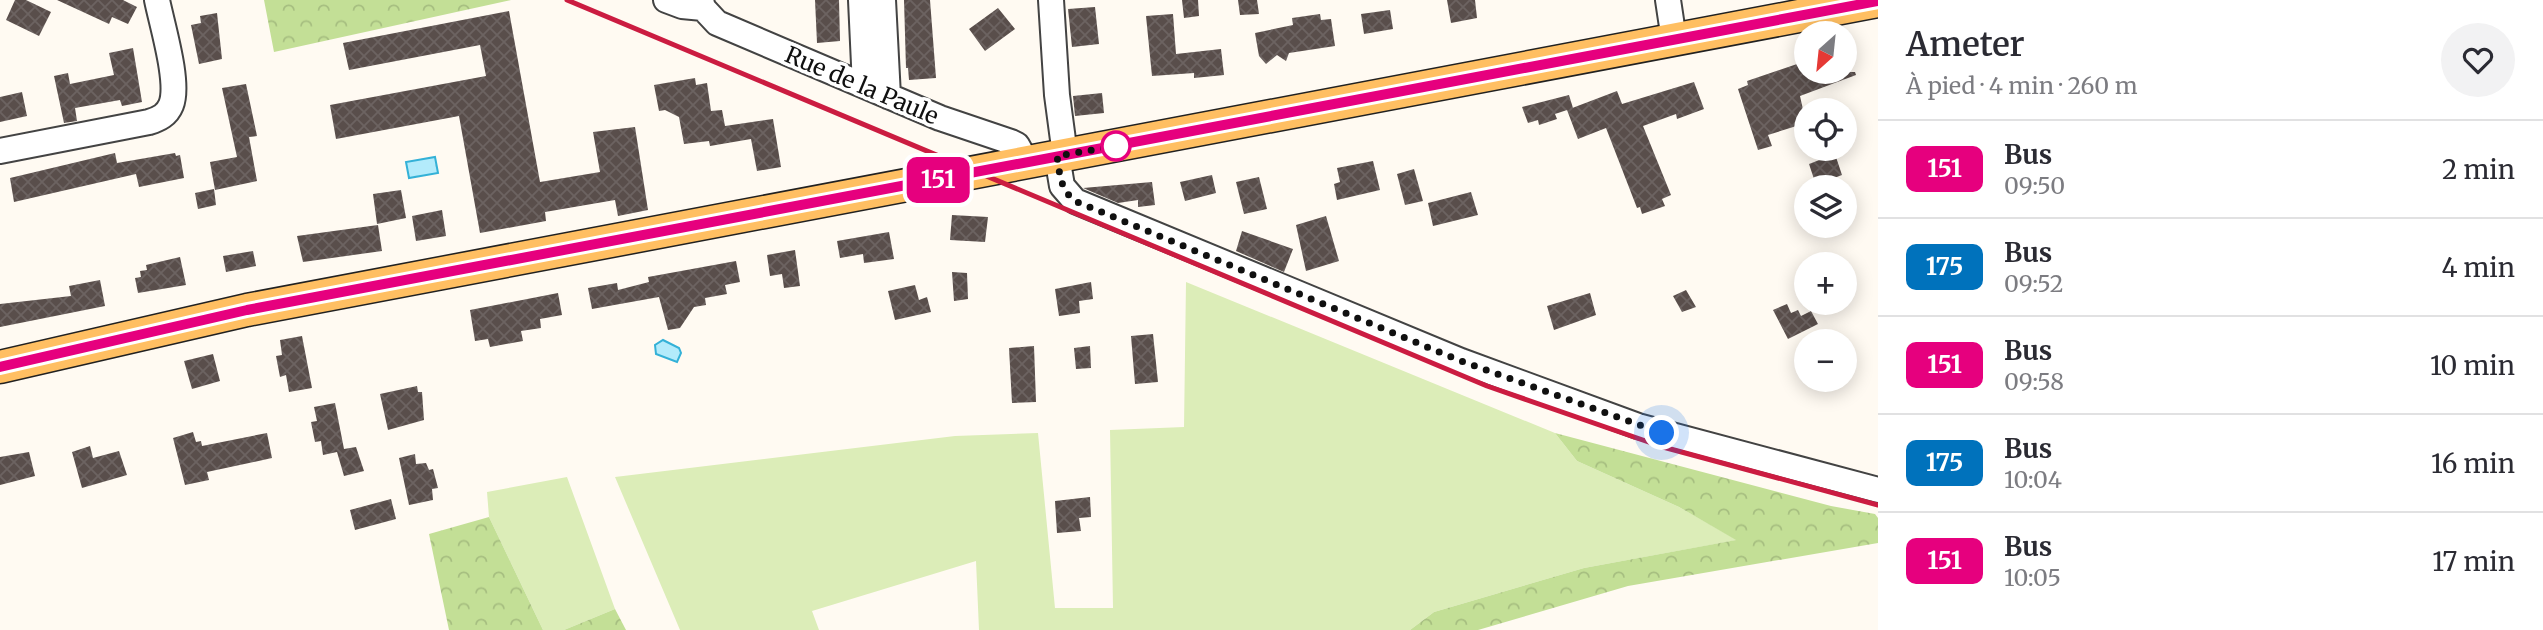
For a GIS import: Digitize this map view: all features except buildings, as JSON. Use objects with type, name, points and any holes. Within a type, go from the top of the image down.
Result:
[{"type":"main road","points":[[0,367],[247,310],[1878,1]]},
{"type":"street","points":[[0,151],[149,122],[165,114],[173,100],[173,83],[157,0]]},
{"type":"street","points":[[666,0],[682,6],[702,4]]},
{"type":"street","points":[[861,0],[865,86]]},
{"type":"street","points":[[883,0],[888,96]]},
{"type":"street","points":[[1051,0],[1057,94],[1050,158],[1062,186],[1075,201],[1357,320],[1638,426],[1878,489]]},
{"type":"street","points":[[1668,0],[1674,40]]},
{"type":"street","name":"Rue de la Paule","points":[[702,4],[717,23],[972,131],[1050,158]]},
{"type":"green space","points":[[264,0],[511,0],[274,52]]},
{"type":"green space","points":[[1186,282],[1555,433],[1577,461],[1679,507],[1737,540],[1584,568],[1434,612],[1410,630],[979,630],[976,561],[812,611],[819,630],[680,630],[615,477],[955,436],[1038,433],[1055,608],[1113,608],[1110,430],[1184,427]]},
{"type":"green space","points":[[1555,433],[1831,506],[1875,514],[1878,518],[1878,543],[1628,586],[1478,630],[1410,630],[1434,612],[1584,568],[1736,540],[1679,507],[1577,461]]},
{"type":"green space","points":[[567,477],[615,609],[564,630],[543,630],[489,517],[487,492]]},
{"type":"green space","points":[[489,517],[543,630],[449,630],[429,534]]},
{"type":"green space","points":[[615,609],[626,630],[564,630]]},
{"type":"water","points":[[435,157],[438,173],[409,178],[406,162]]},
{"type":"water","points":[[663,340],[679,348],[681,353],[677,362],[656,354],[655,345]]},
{"type":"railway","points":[[567,0],[1487,386],[1663,447],[1878,505]]},
{"type":"bus line","name":"151","points":[[0,367],[247,310],[1878,1]]},
{"type":"route","points":[[1116,146],[1057,156],[1066,194],[1075,201],[1357,320],[1461,361],[1662,433]]}]
